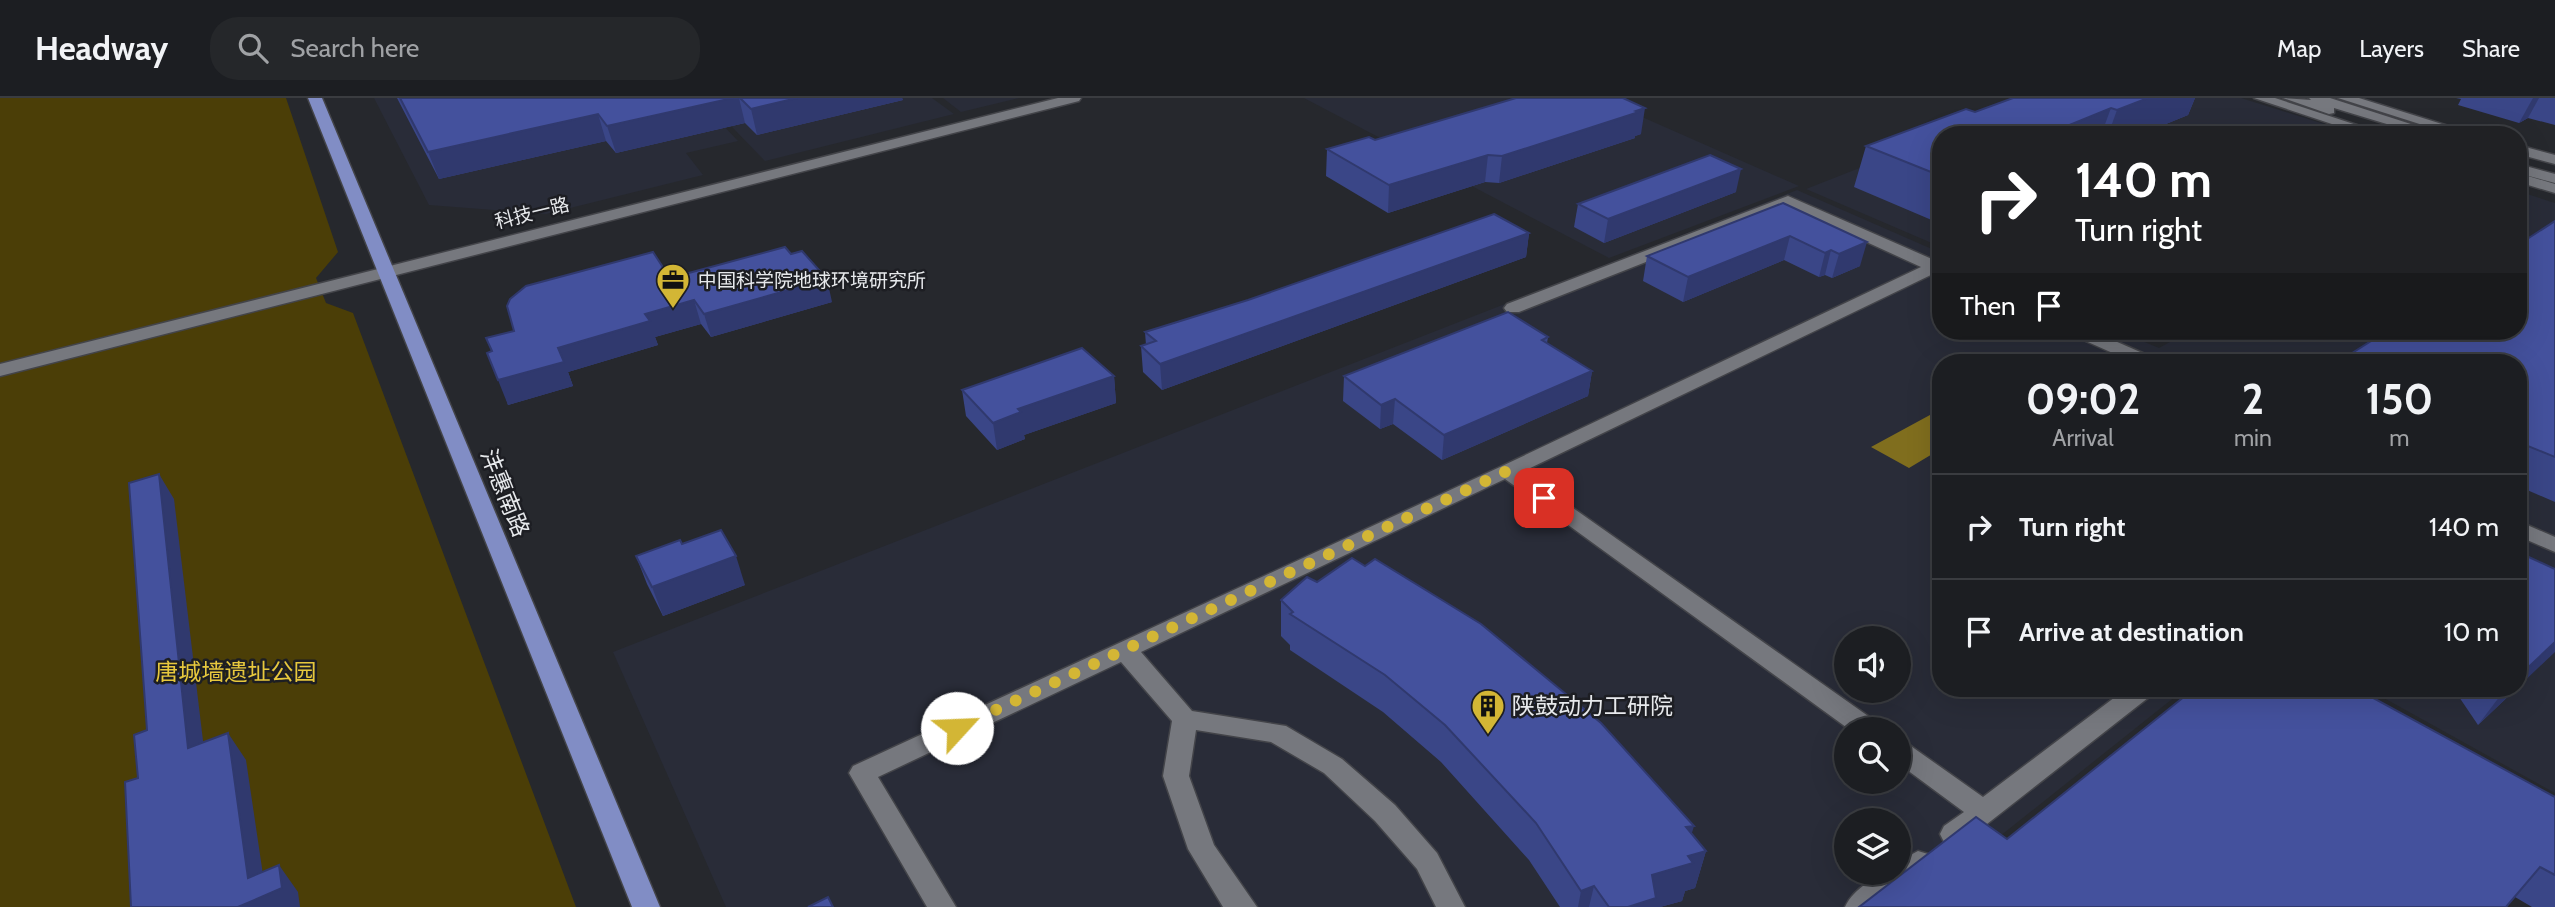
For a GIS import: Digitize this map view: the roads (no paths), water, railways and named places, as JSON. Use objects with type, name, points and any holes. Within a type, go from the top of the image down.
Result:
[{"type":"main road","name":"沣惠南路","points":[[315,98],[646,907]]},
{"type":"street","name":"科技一路","points":[[0,370],[1074,98]]},
{"type":"street","points":[[2261,98],[2351,126]]},
{"type":"street","points":[[2290,98],[2382,126]]},
{"type":"street","points":[[2316,98],[2408,126]]},
{"type":"street","points":[[2345,98],[2440,126]]},
{"type":"street","points":[[2527,152],[2555,160]]},
{"type":"street","points":[[2527,162],[2555,170]]},
{"type":"street","points":[[2527,170],[2555,179]]},
{"type":"street","points":[[2527,180],[2555,189]]},
{"type":"street","points":[[1513,308],[1788,201],[1932,265]]},
{"type":"street","points":[[942,907],[862,773],[1932,271]]},
{"type":"street","points":[[2098,340],[2130,354]]},
{"type":"street","points":[[1507,471],[1852,717]]},
{"type":"street","points":[[2527,532],[2555,545]]},
{"type":"street","points":[[1125,650],[1185,719],[1277,733],[1333,766],[1385,813],[1427,861],[1451,907]]},
{"type":"street","points":[[1859,907],[2132,697]]},
{"type":"street","points":[[1185,719],[1176,776],[1202,849],[1233,898],[1243,907]]},
{"type":"street","points":[[1911,760],[1984,812]]},
{"type":"place","name":"中国科学院地球环境研究所","points":[[673,310]]},
{"type":"place","name":"陕鼓动力工研院","points":[[1488,736]]},
{"type":"park label","name":"唐城墙遗址公园","points":[[236,672]]}]
